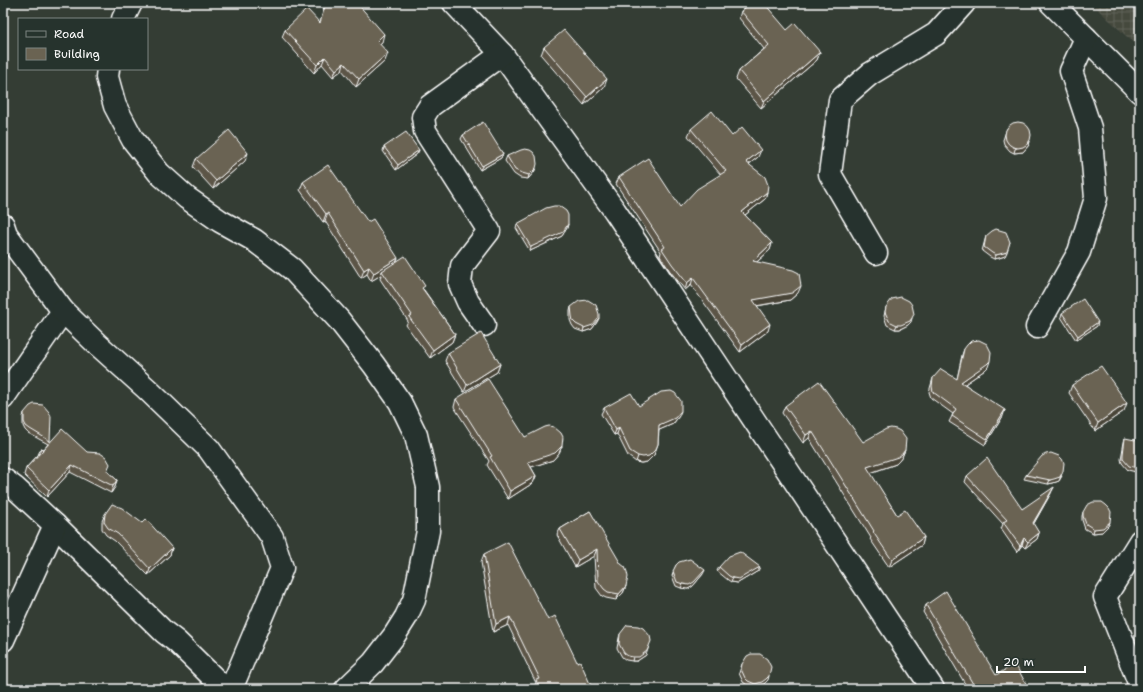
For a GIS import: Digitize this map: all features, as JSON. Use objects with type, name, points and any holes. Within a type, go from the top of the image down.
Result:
[{"type":"street","points":[[124,18],[131,3]]},
{"type":"street","points":[[454,3],[502,54],[615,211],[933,689]]},
{"type":"street","points":[[876,253],[830,174],[840,100],[870,74],[936,34],[964,3]]},
{"type":"street","points":[[1051,3],[1140,92]]},
{"type":"street","points":[[1037,328],[1079,252],[1096,198],[1090,128],[1071,71],[1086,38]]},
{"type":"street","points":[[484,325],[468,302],[460,284],[462,266],[489,231],[425,131],[422,117],[430,106],[502,54]]},
{"type":"street","points":[[108,70],[107,77],[115,106],[133,140],[159,172],[186,198],[220,221],[254,240],[292,269],[339,320],[374,365],[400,402],[416,435],[428,487],[428,531],[414,600],[406,617],[394,636],[373,663],[346,689]]},
{"type":"street","points":[[3,225],[6,234],[63,311],[97,344],[147,388],[209,449],[272,537],[282,568],[231,689]]},
{"type":"street","points":[[3,398],[63,311]]},
{"type":"street","points":[[3,479],[15,488],[55,525],[164,632],[178,642],[225,689]]},
{"type":"street","points":[[3,640],[55,525]]},
{"type":"street","points":[[1140,540],[1105,597],[1140,685]]},
{"type":"shaded area","points":[[1091,3],[1140,3],[1140,49]]},
{"type":"building","points":[[326,3],[357,3],[384,34],[377,41],[388,53],[359,79],[344,63],[336,70],[325,57],[317,65],[285,30],[307,9],[320,23]]},
{"type":"building","points":[[751,3],[764,3],[787,30],[795,23],[820,52],[764,101],[739,71],[769,45],[741,11]]},
{"type":"building","points":[[564,30],[607,79],[587,97],[544,47]]},
{"type":"building","points":[[712,111],[732,136],[742,127],[761,150],[746,162],[765,177],[768,185],[767,192],[742,212],[772,243],[753,261],[793,270],[799,273],[801,286],[792,293],[753,300],[770,324],[742,345],[693,278],[687,283],[672,264],[662,249],[665,247],[619,177],[648,158],[680,207],[697,189],[726,171],[691,129]]},
{"type":"building","points":[[483,122],[503,154],[482,166],[463,135]]},
{"type":"building","points":[[1018,122],[1027,126],[1031,135],[1027,144],[1018,148],[1009,144],[1005,135],[1009,126]]},
{"type":"building","points":[[229,130],[248,153],[216,181],[196,159]]},
{"type":"building","points":[[406,132],[419,150],[398,165],[384,147]]},
{"type":"building","points":[[525,149],[530,150],[536,156],[536,168],[529,175],[515,170],[507,156]]},
{"type":"building","points":[[328,165],[368,222],[373,219],[398,258],[374,273],[369,267],[364,270],[328,213],[326,214],[303,182]]},
{"type":"building","points":[[559,206],[566,211],[568,215],[568,224],[563,232],[531,247],[517,224],[546,208]]},
{"type":"building","points":[[996,229],[1006,232],[1010,242],[1007,252],[996,255],[984,247],[986,236]]},
{"type":"building","points":[[405,256],[425,286],[422,288],[455,334],[433,350],[409,317],[412,315],[382,271]]},
{"type":"building","points":[[901,297],[909,301],[912,305],[914,314],[910,321],[897,325],[889,321],[885,312],[886,307],[892,299]]},
{"type":"building","points":[[1083,299],[1098,322],[1078,336],[1062,313]]},
{"type":"building","points":[[588,300],[596,305],[599,318],[593,325],[584,328],[573,321],[571,307],[579,301]]},
{"type":"building","points":[[481,333],[500,364],[467,385],[448,353]]},
{"type":"building","points":[[979,340],[987,344],[991,352],[990,361],[961,382],[1005,410],[987,439],[952,416],[956,409],[933,392],[932,386],[933,378],[941,369],[957,379],[964,349],[971,341]]},
{"type":"building","points":[[1101,366],[1127,403],[1098,423],[1072,385]]},
{"type":"building","points":[[488,379],[525,437],[549,426],[554,427],[563,437],[562,446],[555,453],[528,462],[536,476],[510,491],[490,457],[492,456],[456,399]]},
{"type":"building","points":[[819,381],[863,442],[886,429],[891,428],[900,431],[906,439],[905,450],[898,457],[867,467],[897,515],[905,510],[924,537],[892,560],[873,532],[874,531],[812,431],[806,435],[785,406]]},
{"type":"building","points":[[671,391],[675,393],[681,401],[681,411],[675,418],[659,425],[658,444],[656,449],[649,456],[638,456],[630,451],[619,428],[616,430],[604,408],[631,393],[639,406],[661,392]]},
{"type":"building","points":[[34,404],[43,405],[51,416],[50,441],[30,429],[24,422],[24,413]]},
{"type":"building","points":[[62,429],[87,452],[100,453],[106,457],[110,464],[107,471],[117,480],[113,486],[72,465],[49,490],[26,468],[43,450],[41,448],[44,449]]},
{"type":"building","points":[[1125,438],[1140,441],[1140,467],[1138,468],[1129,466],[1123,459]]},
{"type":"building","points":[[1051,453],[1059,456],[1064,463],[1063,471],[1060,477],[1050,480],[1026,475],[1042,456]]},
{"type":"building","points":[[987,458],[1022,509],[1054,487],[1033,523],[1039,533],[1028,542],[1024,538],[1020,546],[1003,522],[1007,520],[967,476]]},
{"type":"building","points":[[1093,502],[1102,502],[1111,512],[1110,522],[1103,528],[1094,529],[1086,524],[1083,512],[1087,505]]},
{"type":"building","points":[[112,504],[122,508],[142,523],[146,519],[172,548],[150,569],[118,534],[108,528],[104,522],[105,514]]},
{"type":"building","points":[[590,511],[627,572],[628,577],[626,586],[619,594],[608,592],[598,581],[597,549],[578,560],[560,529]]},
{"type":"building","points":[[508,542],[548,620],[555,616],[577,662],[580,661],[591,686],[583,689],[540,689],[536,680],[540,679],[510,617],[496,624],[484,554]]},
{"type":"building","points":[[740,552],[760,567],[739,579],[729,576],[719,567],[729,556]]},
{"type":"building","points":[[690,559],[705,570],[694,582],[689,585],[677,582],[673,571],[676,565],[679,562]]},
{"type":"building","points":[[946,591],[996,675],[1015,664],[1029,689],[976,689],[926,605]]},
{"type":"building","points":[[627,625],[643,628],[650,636],[651,641],[647,651],[639,657],[628,656],[624,653],[619,644],[620,634]]},
{"type":"building","points":[[751,654],[760,654],[767,659],[771,667],[769,676],[762,682],[755,684],[745,678],[741,669],[747,656]]}]
